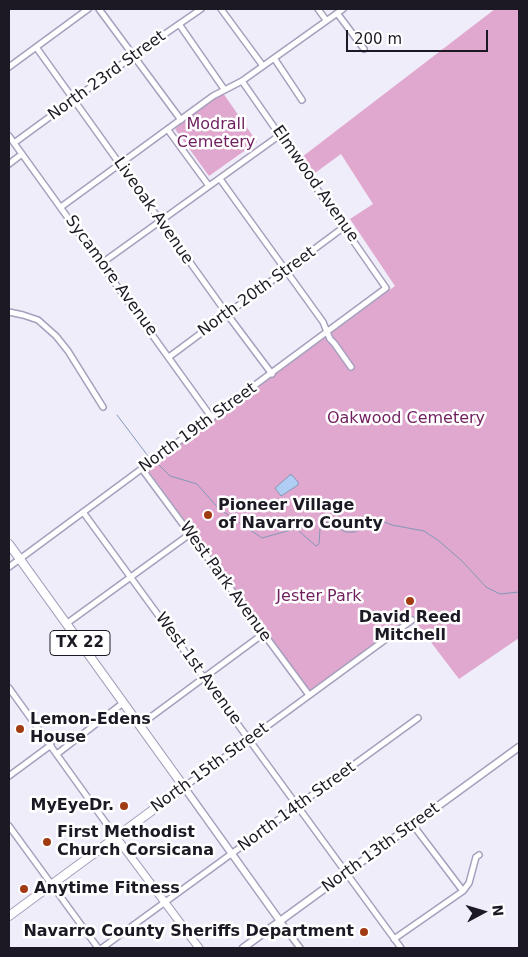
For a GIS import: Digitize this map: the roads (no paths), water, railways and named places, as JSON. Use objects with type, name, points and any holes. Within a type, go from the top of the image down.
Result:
[{"type":"main road","name":"TX 22","points":[[9,544],[184,787]]},
{"type":"main road","name":"North 15th Street","points":[[9,916],[184,787]]},
{"type":"main road","points":[[116,838],[199,948]]},
{"type":"street","points":[[9,67],[88,9]]},
{"type":"street","points":[[99,9],[181,120]]},
{"type":"street","name":"North 23rd Street","points":[[14,143],[201,9]]},
{"type":"street","points":[[221,9],[263,66]]},
{"type":"street","points":[[318,9],[326,20]]},
{"type":"street","points":[[61,207],[181,120],[224,90],[242,81],[342,9]]},
{"type":"street","points":[[337,13],[364,49]]},
{"type":"street","points":[[179,24],[224,90]]},
{"type":"street","name":"Liveoak Avenue","points":[[36,48],[75,99],[160,221],[272,374]]},
{"type":"street","points":[[274,58],[302,100]]},
{"type":"street","name":"Elmwood Avenue","points":[[242,81],[386,288]]},
{"type":"street","points":[[168,130],[209,186]]},
{"type":"street","points":[[102,263],[280,135]]},
{"type":"street","name":"Sycamore Avenue","points":[[9,136],[212,418]]},
{"type":"street","points":[[9,164],[22,154]]},
{"type":"street","points":[[220,179],[323,322],[330,340],[351,367]]},
{"type":"street","name":"North 20th Street","points":[[169,357],[344,228]]},
{"type":"street","name":"North 19th Street","points":[[9,567],[386,288]]},
{"type":"street","points":[[9,312],[38,320],[56,336],[68,351],[103,407]]},
{"type":"street","name":"West Park Avenue","points":[[142,469],[309,695]]},
{"type":"street","name":"West 1st Avenue","points":[[83,512],[401,948]]},
{"type":"street","points":[[66,624],[190,534]]},
{"type":"street","name":"North 15th Street","points":[[184,787],[412,620]]},
{"type":"street","points":[[140,725],[263,634]]},
{"type":"street","points":[[9,688],[116,838]]},
{"type":"street","points":[[57,754],[123,702]]},
{"type":"street","name":"North 14th Street","points":[[102,948],[418,718]]},
{"type":"street","points":[[9,776],[51,745]]},
{"type":"street","name":"North 13th Street","points":[[243,948],[519,747]]},
{"type":"street","points":[[184,787],[300,948]]},
{"type":"street","points":[[413,825],[463,891]]},
{"type":"street","points":[[9,826],[98,948]]},
{"type":"street","points":[[394,939],[463,891],[469,883],[476,857],[479,855]]},
{"type":"water","points":[[290,475],[298,482],[298,485],[281,496],[275,488]]},
{"type":"waterway","points":[[117,415],[148,456]]},
{"type":"waterway","points":[[159,465],[170,476],[197,484],[218,508],[262,538],[298,528],[316,546],[319,544],[320,529],[322,525],[328,522],[335,524],[346,532],[355,532],[371,521],[376,523],[382,521],[392,525],[424,531],[462,561],[486,587],[500,594],[519,592]]},
{"type":"place","name":"Pioneer Village of Navarro County","points":[[208,515]]},
{"type":"place","name":"David Reed Mitchell","points":[[410,601]]},
{"type":"place","name":"Lemon-Edens House","points":[[20,729]]},
{"type":"place","name":"MyEyeDr.","points":[[124,806]]},
{"type":"place","name":"First Methodist Church Corsicana","points":[[47,842]]},
{"type":"place","name":"Anytime Fitness","points":[[24,889]]},
{"type":"place","name":"Navarro County Sheriffs Department","points":[[364,932]]},
{"type":"park label","name":"Modrall Cemetery","points":[[216,134]]},
{"type":"park label","name":"Oakwood Cemetery","points":[[406,419]]},
{"type":"park label","name":"Jester Park","points":[[319,597]]}]
